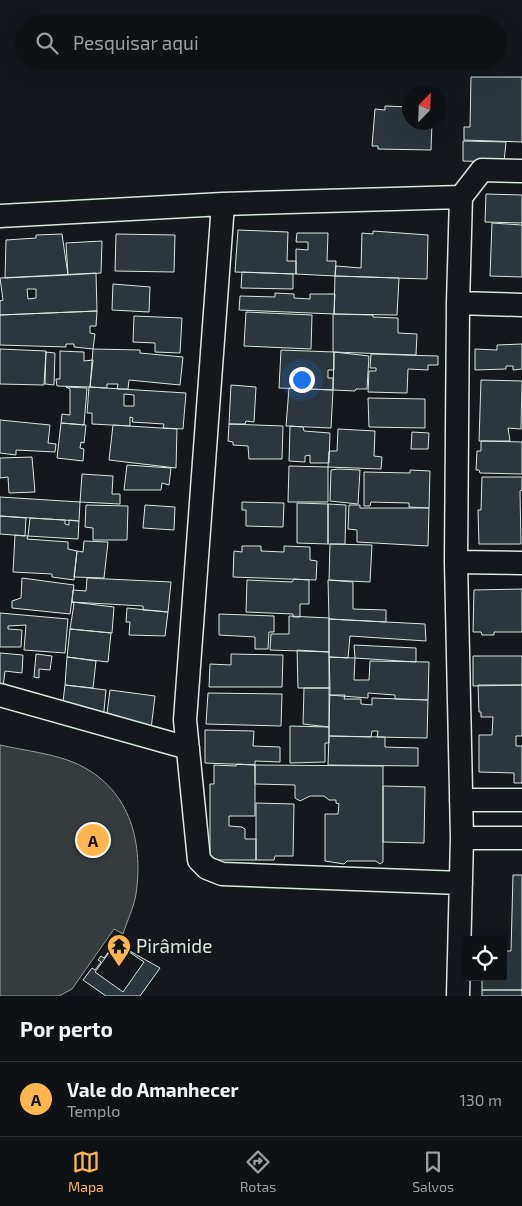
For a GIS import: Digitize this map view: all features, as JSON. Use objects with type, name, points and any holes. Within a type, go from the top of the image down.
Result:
[{"type":"street","points":[[458,996],[462,838],[456,562],[458,303],[462,197],[482,170],[522,171]]},
{"type":"street","points":[[0,216],[223,204],[462,197]]},
{"type":"street","points":[[223,204],[185,720],[199,860],[207,868],[222,874],[461,883]]},
{"type":"street","points":[[458,303],[522,305]]},
{"type":"street","points":[[456,562],[522,563]]},
{"type":"street","points":[[0,695],[188,748]]},
{"type":"street","points":[[461,800],[522,800]]},
{"type":"street","points":[[462,838],[522,838]]},
{"type":"shaded area","points":[[0,745],[58,757],[75,763],[93,773],[108,785],[120,800],[134,834],[138,874],[136,894],[123,934],[114,929],[72,989],[59,996],[0,996]]},
{"type":"building","points":[[471,77],[522,77],[522,142],[464,140],[464,127],[470,127]]},
{"type":"building","points":[[385,106],[402,107],[402,130],[432,130],[431,150],[378,149],[378,146],[372,146],[375,109],[385,110]]},
{"type":"building","points":[[463,141],[506,142],[504,162],[463,161]]},
{"type":"building","points":[[486,194],[522,195],[522,223],[485,222]]},
{"type":"building","points":[[492,223],[522,225],[522,277],[490,276]]},
{"type":"building","points":[[238,230],[288,232],[287,261],[296,261],[296,274],[235,272]]},
{"type":"building","points":[[373,231],[428,235],[427,279],[335,276],[336,266],[361,268],[362,233],[373,234]]},
{"type":"building","points":[[297,233],[328,233],[327,261],[336,261],[335,276],[296,274],[296,249],[308,250],[308,242],[296,242]]},
{"type":"building","points":[[62,234],[68,275],[5,278],[6,240],[36,238],[36,235]]},
{"type":"building","points":[[116,234],[175,235],[174,272],[115,271]]},
{"type":"building","points":[[102,241],[101,273],[68,275],[66,243]]},
{"type":"building","points":[[242,272],[293,274],[293,289],[241,288]]},
{"type":"building","points":[[96,273],[97,311],[0,315],[0,301],[3,300],[0,278]],"holes":[[[27,289],[36,289],[36,298],[28,299]]]},
{"type":"building","points":[[335,276],[399,278],[397,315],[334,314]]},
{"type":"building","points":[[113,284],[150,287],[149,312],[112,310]]},
{"type":"building","points":[[275,293],[294,294],[294,298],[310,299],[310,294],[335,294],[334,314],[239,310],[240,296],[275,297]]},
{"type":"building","points":[[97,311],[96,326],[90,326],[90,333],[95,334],[93,349],[74,347],[74,344],[66,344],[66,347],[0,345],[0,315]]},
{"type":"building","points":[[246,312],[312,315],[311,349],[244,346]]},
{"type":"building","points":[[333,314],[398,318],[398,333],[417,334],[416,355],[333,352]]},
{"type":"building","points":[[134,316],[182,318],[180,353],[155,352],[155,343],[133,342]]},
{"type":"building","points":[[522,344],[522,369],[513,370],[513,366],[506,366],[506,369],[475,370],[475,349],[497,350],[497,345]]},
{"type":"building","points":[[0,349],[46,351],[44,385],[0,384]]},
{"type":"building","points":[[93,349],[140,350],[140,353],[183,357],[180,385],[129,380],[128,389],[117,389],[118,384],[107,384],[107,388],[90,387]]},
{"type":"building","points":[[281,350],[334,352],[334,370],[328,370],[328,378],[333,378],[333,390],[279,388]]},
{"type":"building","points":[[60,351],[84,352],[84,361],[93,360],[90,387],[57,386],[56,379],[60,379]]},
{"type":"building","points":[[46,352],[55,353],[54,385],[45,384]]},
{"type":"building","points":[[334,352],[369,356],[367,389],[356,389],[355,391],[333,390]]},
{"type":"building","points":[[371,354],[438,356],[438,365],[428,365],[428,370],[408,369],[407,393],[368,392],[369,371],[376,371],[376,368],[370,368]]},
{"type":"building","points":[[481,380],[522,381],[521,429],[508,428],[510,441],[479,441]]},
{"type":"building","points":[[231,385],[256,387],[254,422],[246,421],[245,424],[229,424]]},
{"type":"building","points":[[66,387],[87,388],[84,425],[61,423],[62,414],[70,415],[70,389]]},
{"type":"building","points":[[89,387],[186,393],[183,429],[163,428],[164,424],[132,422],[133,418],[130,417],[130,426],[92,424],[92,413],[87,413]],"holes":[[[124,394],[134,395],[134,406],[124,406]]]},
{"type":"building","points":[[289,388],[333,390],[331,428],[286,426]]},
{"type":"building","points":[[368,398],[425,399],[425,428],[369,427]]},
{"type":"building","points":[[0,420],[50,425],[48,443],[56,444],[55,452],[16,450],[16,455],[0,453]]},
{"type":"building","points":[[61,423],[86,425],[84,443],[81,442],[80,448],[84,449],[83,461],[57,458]]},
{"type":"building","points":[[229,424],[283,426],[282,459],[249,459],[248,446],[233,445],[233,442],[228,441]]},
{"type":"building","points":[[113,425],[177,429],[176,468],[109,460]]},
{"type":"building","points":[[290,426],[303,427],[304,431],[330,433],[329,463],[310,463],[310,455],[305,456],[305,462],[289,461]]},
{"type":"building","points":[[338,429],[375,431],[374,456],[382,457],[381,469],[328,467],[329,451],[337,451]]},
{"type":"building","points":[[412,432],[429,433],[428,449],[411,449]]},
{"type":"building","points":[[481,441],[522,442],[522,474],[480,473],[479,470],[476,470],[477,451],[481,451]]},
{"type":"building","points":[[32,457],[35,492],[9,493],[8,477],[0,478],[0,458]]},
{"type":"building","points":[[127,465],[171,468],[169,485],[162,483],[161,490],[124,490]]},
{"type":"building","points":[[289,466],[328,467],[328,502],[288,502]]},
{"type":"building","points":[[331,470],[360,470],[358,504],[330,501]]},
{"type":"building","points":[[410,470],[430,471],[429,508],[409,507],[409,503],[371,502],[370,506],[364,506],[364,472],[410,473]]},
{"type":"building","points":[[82,474],[113,476],[112,494],[120,494],[120,504],[80,502]]},
{"type":"building","points":[[482,477],[522,477],[522,490],[520,491],[521,544],[479,544],[478,510],[481,510]]},
{"type":"building","points":[[0,497],[80,502],[79,521],[0,516]]},
{"type":"building","points":[[242,502],[284,503],[283,527],[246,526],[246,510],[242,510]]},
{"type":"building","points":[[297,503],[328,504],[328,544],[297,543]]},
{"type":"building","points":[[328,504],[346,505],[345,544],[328,544]]},
{"type":"building","points":[[86,505],[128,506],[127,540],[93,540],[93,528],[85,527]]},
{"type":"building","points":[[145,505],[175,507],[174,530],[143,528]]},
{"type":"building","points":[[349,505],[360,505],[360,508],[429,508],[428,546],[357,542],[357,530],[348,529]]},
{"type":"building","points":[[0,516],[26,518],[25,536],[0,534]]},
{"type":"building","points":[[30,518],[65,520],[65,524],[69,525],[69,520],[79,521],[78,539],[28,536]]},
{"type":"building","points":[[15,535],[28,536],[27,539],[68,542],[68,549],[77,551],[74,580],[52,577],[52,574],[13,572]]},
{"type":"building","points":[[84,541],[108,542],[104,578],[74,577],[77,551],[83,552]]},
{"type":"building","points":[[330,544],[372,545],[370,582],[329,580]]},
{"type":"building","points":[[242,546],[261,546],[261,551],[284,552],[284,546],[310,547],[310,560],[317,561],[316,580],[233,577],[234,551],[242,552]]},
{"type":"building","points":[[22,578],[74,585],[70,614],[12,608],[12,601],[21,598]]},
{"type":"building","points":[[87,578],[171,582],[168,612],[143,610],[143,606],[72,602],[73,590],[86,591]]},
{"type":"building","points":[[294,579],[309,580],[309,604],[300,604],[300,617],[293,617],[293,614],[246,612],[247,580],[292,582]]},
{"type":"building","points":[[328,580],[353,582],[353,609],[386,610],[386,622],[329,619]]},
{"type":"building","points":[[522,589],[522,632],[494,632],[494,635],[482,635],[481,632],[473,632],[474,590]]},
{"type":"building","points":[[72,602],[114,607],[112,633],[70,629],[74,604]]},
{"type":"building","points":[[127,608],[168,612],[165,636],[129,635],[130,622],[126,622]]},
{"type":"building","points":[[0,613],[68,619],[65,653],[24,650],[26,625],[8,626],[8,629],[22,630],[21,647],[0,647]]},
{"type":"building","points":[[219,614],[274,616],[274,632],[269,632],[268,649],[255,649],[255,637],[219,635]]},
{"type":"building","points":[[289,616],[329,618],[329,652],[270,650],[271,634],[289,634]]},
{"type":"building","points":[[329,619],[425,624],[426,641],[350,636],[348,658],[329,657]]},
{"type":"building","points":[[70,629],[111,633],[108,662],[67,657]]},
{"type":"building","points":[[354,645],[416,648],[416,662],[355,658]]},
{"type":"building","points":[[297,650],[329,652],[330,688],[298,688]]},
{"type":"building","points":[[0,653],[23,655],[22,673],[5,671],[3,687],[0,686]]},
{"type":"building","points":[[36,654],[52,656],[50,670],[39,669],[39,678],[34,677]]},
{"type":"building","points":[[231,654],[283,655],[282,687],[209,687],[210,664],[231,665]]},
{"type":"building","points":[[473,656],[522,656],[522,685],[473,686]]},
{"type":"building","points":[[67,657],[96,661],[93,688],[65,685]]},
{"type":"building","points":[[329,657],[355,658],[354,680],[369,680],[370,661],[429,662],[428,700],[395,699],[395,695],[368,693],[368,698],[329,695]]},
{"type":"building","points":[[65,685],[106,690],[103,721],[62,710]]},
{"type":"building","points":[[478,685],[522,685],[522,736],[516,736],[516,746],[522,746],[522,783],[514,783],[514,773],[479,772],[479,735],[492,735],[493,717],[481,717],[481,712],[479,712]]},
{"type":"building","points":[[304,688],[330,688],[329,727],[303,724]]},
{"type":"building","points":[[110,690],[155,696],[151,729],[106,721]]},
{"type":"building","points":[[208,693],[282,694],[281,726],[206,724]]},
{"type":"building","points":[[329,695],[345,695],[344,699],[361,699],[361,704],[372,705],[372,698],[428,700],[427,738],[377,737],[378,731],[372,731],[371,737],[329,736]]},
{"type":"building","points":[[290,726],[329,727],[329,743],[325,743],[325,762],[290,763]]},
{"type":"building","points":[[205,730],[254,731],[253,746],[280,747],[280,762],[255,761],[255,765],[205,763]]},
{"type":"building","points":[[329,736],[385,737],[385,747],[418,748],[418,766],[328,765]]},
{"type":"building","points":[[237,764],[255,765],[255,816],[229,816],[229,826],[245,829],[245,839],[256,839],[256,860],[210,860],[210,784],[214,784],[214,765],[236,766]]},
{"type":"building","points":[[255,765],[383,766],[383,862],[380,864],[376,861],[347,861],[344,864],[325,861],[325,814],[338,814],[339,804],[336,803],[336,800],[329,800],[324,796],[310,796],[300,801],[295,798],[295,785],[255,784]]},
{"type":"building","points":[[383,786],[425,787],[424,843],[383,842]]},
{"type":"building","points":[[256,803],[294,804],[293,856],[275,856],[274,860],[256,860]]},
{"type":"building","points":[[513,875],[522,875],[522,990],[482,990],[482,981],[507,981],[507,951],[511,951]]},
{"type":"building","points":[[116,936],[131,947],[128,950],[160,968],[140,996],[106,996],[83,980],[92,968],[95,970],[101,962],[98,960],[101,956],[104,958],[110,950],[107,948]]},
{"type":"building","name":"Pirâmide","points":[[116,943],[144,962],[123,992],[95,972]]},
{"type":"building","points":[[482,990],[522,990],[522,996],[482,996]]},
{"type":"place","name":"Vale do Amanhecer","points":[[93,840]]},
{"type":"place","name":"Pirâmide","points":[[119,967]]}]
